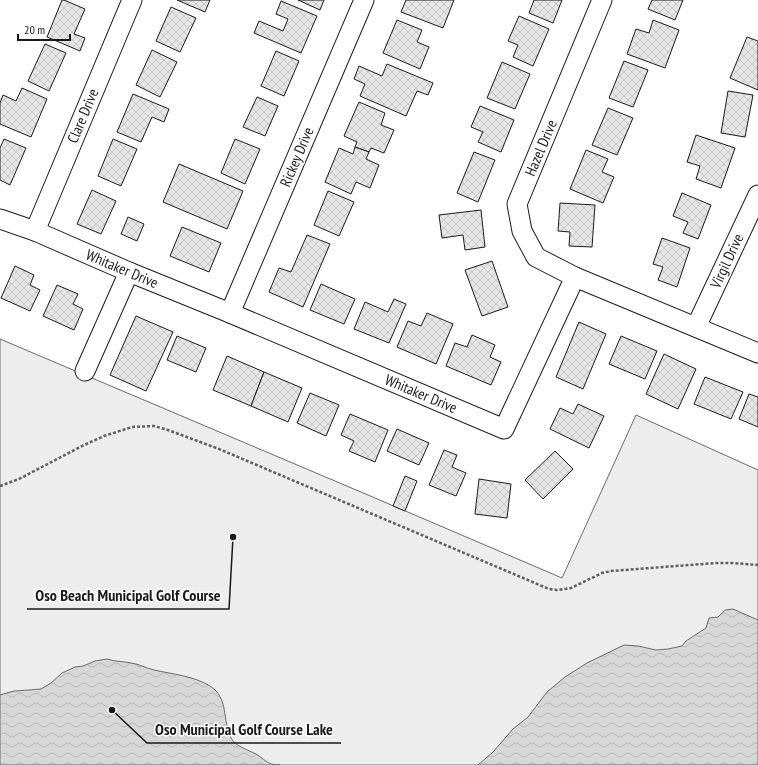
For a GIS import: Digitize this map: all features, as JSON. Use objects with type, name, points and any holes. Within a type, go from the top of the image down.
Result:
[{"type":"street","name":"Clare Drive","points":[[35,231],[132,0]]},
{"type":"street","name":"Rickey Drive","points":[[230,313],[364,0]]},
{"type":"street","name":"Hazel Drive","points":[[575,277],[536,257],[522,231],[517,204],[602,0]]},
{"type":"street","name":"Virgil Drive","points":[[696,327],[758,195]]},
{"type":"street","name":"Whitaker Drive","points":[[0,218],[35,231],[129,272],[504,429],[575,277]]},
{"type":"street","points":[[85,371],[129,272]]},
{"type":"street","points":[[575,277],[758,353]]},
{"type":"path","points":[[0,486],[19,479],[104,436],[132,426],[154,426],[219,449],[549,589],[558,590],[571,588],[602,573],[611,571],[721,563],[758,565]]},
{"type":"shaded area","points":[[0,339],[562,578],[636,415],[758,470],[758,765],[0,765]]},
{"type":"water","points":[[733,609],[758,620],[758,765],[478,765],[493,752],[513,729],[528,717],[547,692],[565,677],[587,663],[624,645],[656,650],[682,646],[686,641],[706,628],[709,618],[718,617],[725,610]]},
{"type":"water","points":[[107,659],[175,674],[210,686],[216,691],[223,703],[228,731],[233,741],[269,763],[280,765],[0,765],[0,695],[14,691],[41,689],[51,683],[62,673],[75,667]]},
{"type":"building","points":[[62,0],[85,9],[74,34],[85,38],[80,51],[47,37]]},
{"type":"building","points":[[177,0],[210,0],[205,12]]},
{"type":"building","points":[[298,0],[324,0],[320,10]]},
{"type":"building","points":[[406,0],[454,0],[443,28],[401,12]]},
{"type":"building","points":[[534,0],[562,0],[553,23],[529,13]]},
{"type":"building","points":[[652,0],[683,0],[675,20],[648,9]]},
{"type":"building","points":[[281,1],[317,16],[301,53],[254,33],[259,21],[283,31],[288,19],[276,14]]},
{"type":"building","points":[[171,7],[196,18],[180,52],[156,41]]},
{"type":"building","points":[[519,16],[549,29],[533,66],[513,57],[518,45],[508,41]]},
{"type":"building","points":[[397,20],[422,30],[417,42],[429,47],[420,69],[383,53]]},
{"type":"building","points":[[653,20],[679,30],[665,68],[627,54],[636,29],[649,33]]},
{"type":"building","points":[[747,37],[758,41],[758,90],[730,78]]},
{"type":"building","points":[[45,44],[66,53],[49,91],[28,81]]},
{"type":"building","points":[[152,50],[177,62],[160,97],[136,85]]},
{"type":"building","points":[[276,51],[299,61],[284,96],[261,86]]},
{"type":"building","points":[[624,61],[648,70],[633,107],[609,98]]},
{"type":"building","points":[[502,62],[530,74],[515,109],[487,98]]},
{"type":"building","points":[[387,64],[433,83],[428,95],[417,91],[406,116],[360,96],[365,84],[354,79],[359,66],[382,76]]},
{"type":"building","points":[[22,88],[47,99],[31,137],[0,124],[0,103],[3,95],[16,101]]},
{"type":"building","points":[[728,91],[753,95],[745,137],[721,133]]},
{"type":"building","points":[[133,94],[169,109],[164,122],[152,117],[141,142],[117,132]]},
{"type":"building","points":[[257,97],[278,106],[265,136],[243,127]]},
{"type":"building","points":[[359,102],[385,113],[381,125],[394,130],[384,153],[371,148],[369,152],[355,147],[357,142],[344,136]]},
{"type":"building","points":[[480,106],[514,120],[501,152],[478,142],[483,132],[471,127]]},
{"type":"building","points":[[608,108],[633,118],[617,155],[592,145]]},
{"type":"building","points":[[696,135],[735,148],[721,188],[696,179],[700,166],[687,162]]},
{"type":"building","points":[[4,139],[26,148],[10,185],[0,180],[0,148]]},
{"type":"building","points":[[113,139],[137,149],[121,186],[98,176]]},
{"type":"building","points":[[235,139],[260,149],[245,184],[221,173]]},
{"type":"building","points":[[355,147],[369,152],[366,159],[379,165],[370,188],[356,182],[351,194],[325,182],[339,148],[353,154]]},
{"type":"building","points":[[586,150],[608,159],[602,172],[614,177],[603,203],[570,189]]},
{"type":"building","points":[[474,152],[495,160],[478,202],[457,193]]},
{"type":"building","points":[[179,164],[243,191],[227,229],[163,202]]},
{"type":"building","points":[[92,190],[116,201],[101,234],[77,224]]},
{"type":"building","points":[[328,191],[354,202],[339,236],[314,225]]},
{"type":"building","points":[[682,193],[711,205],[698,239],[683,233],[688,222],[673,216]]},
{"type":"building","points":[[560,203],[595,205],[592,247],[569,246],[570,232],[558,231]]},
{"type":"building","points":[[481,210],[485,247],[465,250],[463,235],[442,238],[439,215]]},
{"type":"building","points":[[128,217],[144,224],[137,241],[121,234]]},
{"type":"building","points":[[182,227],[221,243],[209,272],[170,256]]},
{"type":"building","points":[[307,235],[330,244],[303,307],[269,292],[279,268],[291,272]]},
{"type":"building","points":[[662,238],[690,248],[677,287],[658,280],[663,267],[653,264]]},
{"type":"building","points":[[492,261],[508,307],[482,316],[465,270]]},
{"type":"building","points":[[15,266],[34,275],[30,285],[40,290],[30,311],[1,298]]},
{"type":"building","points":[[321,284],[355,299],[344,324],[310,310]]},
{"type":"building","points":[[57,285],[78,294],[73,304],[83,309],[74,330],[43,316]]},
{"type":"building","points":[[394,299],[406,304],[389,343],[354,329],[365,302],[388,312]]},
{"type":"building","points":[[427,313],[453,324],[436,364],[397,347],[408,321],[421,326]]},
{"type":"building","points":[[136,316],[173,332],[146,391],[110,375]]},
{"type":"building","points":[[579,322],[606,334],[583,389],[556,377]]},
{"type":"building","points":[[472,335],[495,345],[490,357],[501,362],[491,385],[446,366],[455,343],[467,347]]},
{"type":"building","points":[[177,336],[206,348],[196,372],[167,360]]},
{"type":"building","points":[[621,336],[657,351],[645,379],[609,364]]},
{"type":"building","points":[[664,354],[696,369],[678,409],[646,394]]},
{"type":"building","points":[[227,356],[264,372],[251,406],[213,390]]},
{"type":"building","points":[[264,372],[302,388],[288,422],[251,406]]},
{"type":"building","points":[[705,377],[743,392],[731,419],[694,404]]},
{"type":"building","points":[[310,393],[339,405],[326,436],[297,423]]},
{"type":"building","points":[[749,394],[758,397],[758,427],[739,419]]},
{"type":"building","points":[[578,404],[604,416],[589,448],[550,429],[560,408],[573,414]]},
{"type":"building","points":[[350,414],[388,430],[375,462],[349,451],[354,441],[341,435]]},
{"type":"building","points":[[397,429],[429,443],[419,465],[387,451]]},
{"type":"building","points":[[444,450],[457,455],[452,467],[466,473],[456,496],[429,485]]},
{"type":"building","points":[[555,451],[573,469],[543,499],[525,480]]},
{"type":"building","points":[[405,476],[417,481],[405,511],[393,506]]},
{"type":"building","points":[[479,479],[511,484],[507,518],[475,514]]},
{"type":"place","name":"Oso Beach Municipal Golf Course","points":[[233,537]]},
{"type":"place","name":"Oso Municipal Golf Course Lake","points":[[112,710]]}]
